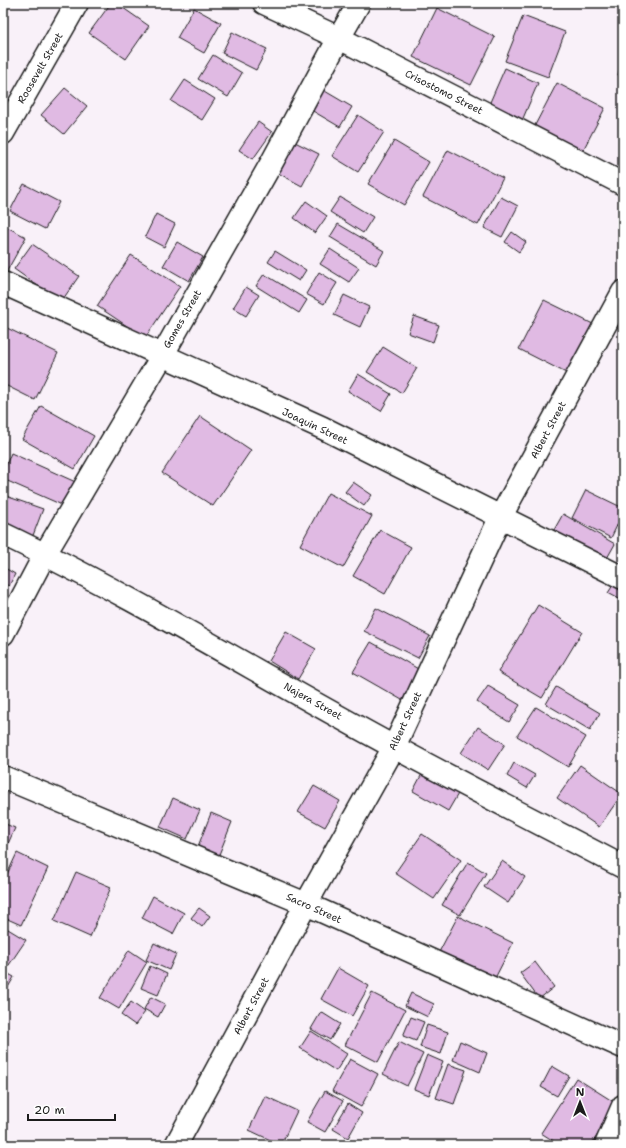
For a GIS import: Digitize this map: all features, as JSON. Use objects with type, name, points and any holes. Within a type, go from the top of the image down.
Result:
[{"type":"street","name":"Roosevelt Street","points":[[3,133],[77,3]]},
{"type":"street","name":"Crisostomo Street","points":[[264,3],[338,38],[623,184]]},
{"type":"street","name":"Gomes Street","points":[[3,634],[45,554],[162,356],[272,162],[338,38],[359,3]]},
{"type":"street","name":"Joaquin Street","points":[[3,283],[323,428],[500,518],[623,578]]},
{"type":"street","name":"Albert Street","points":[[176,1145],[306,904],[394,747],[500,518],[623,292]]},
{"type":"street","name":"Najera Street","points":[[3,534],[45,554],[208,642],[394,747],[623,866]]},
{"type":"street","name":"Sacro Street","points":[[3,777],[306,904],[623,1047]]},
{"type":"street","points":[[606,1145],[623,1106]]},
{"type":"building","points":[[111,3],[116,3],[149,26],[126,59],[89,33]]},
{"type":"building","points":[[333,3],[349,3],[345,10]]},
{"type":"building","points":[[194,8],[221,23],[204,53],[177,38]]},
{"type":"building","points":[[437,8],[495,37],[471,85],[413,57]]},
{"type":"building","points":[[523,16],[565,32],[548,77],[505,61]]},
{"type":"building","points":[[232,32],[267,49],[256,70],[222,53]]},
{"type":"building","points":[[213,55],[242,73],[228,97],[198,79]]},
{"type":"building","points":[[623,58],[623,77],[618,75]]},
{"type":"building","points":[[505,68],[538,83],[521,123],[487,109]]},
{"type":"building","points":[[185,80],[215,99],[202,120],[171,101]]},
{"type":"building","points":[[557,83],[605,108],[581,154],[533,129]]},
{"type":"building","points":[[318,87],[352,107],[340,127],[306,107]]},
{"type":"building","points":[[65,88],[87,106],[64,134],[41,115]]},
{"type":"building","points":[[358,115],[384,132],[358,172],[332,156]]},
{"type":"building","points":[[258,122],[272,132],[253,159],[239,150]]},
{"type":"building","points":[[394,141],[429,162],[404,205],[368,184]]},
{"type":"building","points":[[295,142],[319,154],[302,186],[278,173]]},
{"type":"building","points":[[448,150],[503,178],[478,225],[423,197]]},
{"type":"building","points":[[24,184],[59,202],[45,229],[10,211]]},
{"type":"building","points":[[340,197],[373,217],[363,233],[330,212]]},
{"type":"building","points":[[501,197],[518,206],[502,237],[484,228]]},
{"type":"building","points":[[306,201],[327,216],[315,233],[294,218]]},
{"type":"building","points":[[156,214],[175,224],[164,247],[145,237]]},
{"type":"building","points":[[338,224],[384,251],[376,265],[330,237]]},
{"type":"building","points":[[3,225],[26,237],[3,278]]},
{"type":"building","points":[[512,232],[526,242],[519,252],[505,242]]},
{"type":"building","points":[[177,242],[203,257],[189,281],[163,266]]},
{"type":"building","points":[[32,244],[79,276],[61,302],[14,269]]},
{"type":"building","points":[[330,249],[359,268],[349,282],[320,264]]},
{"type":"building","points":[[275,251],[306,270],[299,281],[268,262]]},
{"type":"building","points":[[131,255],[180,286],[145,338],[97,306]]},
{"type":"building","points":[[319,272],[337,283],[324,304],[306,294]]},
{"type":"building","points":[[264,274],[307,300],[299,313],[256,286]]},
{"type":"building","points":[[246,287],[259,295],[246,316],[233,308]]},
{"type":"building","points":[[344,295],[369,307],[360,327],[334,315]]},
{"type":"building","points":[[544,300],[597,326],[572,376],[519,349]]},
{"type":"building","points":[[414,316],[439,325],[433,342],[408,333]]},
{"type":"building","points":[[3,326],[58,353],[35,400],[3,384]]},
{"type":"building","points":[[383,347],[417,368],[402,393],[367,372]]},
{"type":"building","points":[[358,374],[391,394],[381,411],[348,391]]},
{"type":"building","points":[[41,406],[94,436],[75,469],[22,439]]},
{"type":"building","points":[[200,416],[251,450],[213,506],[162,473]]},
{"type":"building","points":[[11,453],[80,484],[69,508],[3,479],[3,472]]},
{"type":"building","points":[[353,482],[372,495],[364,506],[345,492]]},
{"type":"building","points":[[586,490],[623,508],[623,513],[611,538],[572,518]]},
{"type":"building","points":[[328,493],[372,516],[343,568],[300,545]]},
{"type":"building","points":[[3,495],[43,509],[32,538],[3,528]]},
{"type":"building","points":[[563,514],[615,544],[602,567],[550,537]]},
{"type":"building","points":[[380,530],[411,547],[385,594],[353,576]]},
{"type":"building","points":[[3,567],[15,574],[9,586],[3,583]]},
{"type":"building","points":[[615,582],[623,586],[623,601],[608,593]]},
{"type":"building","points":[[538,605],[582,632],[542,698],[498,672]]},
{"type":"building","points":[[376,608],[430,636],[418,658],[364,631]]},
{"type":"building","points":[[286,632],[316,649],[298,679],[269,661]]},
{"type":"building","points":[[371,642],[427,674],[409,704],[353,672]]},
{"type":"building","points":[[488,686],[520,705],[509,722],[477,702]]},
{"type":"building","points":[[556,687],[600,713],[590,730],[546,704]]},
{"type":"building","points":[[536,707],[586,737],[568,767],[517,736]]},
{"type":"building","points":[[478,727],[505,744],[488,770],[461,753]]},
{"type":"building","points":[[514,763],[535,775],[527,788],[507,776]]},
{"type":"building","points":[[580,765],[622,794],[599,827],[557,798]]},
{"type":"building","points":[[423,772],[459,792],[448,811],[413,791]]},
{"type":"building","points":[[314,786],[340,801],[325,827],[298,812]]},
{"type":"building","points":[[173,798],[200,810],[187,839],[160,827]]},
{"type":"building","points":[[211,813],[232,822],[218,857],[197,849]]},
{"type":"building","points":[[3,823],[15,828],[7,846],[3,844]]},
{"type":"building","points":[[422,834],[461,860],[434,899],[395,873]]},
{"type":"building","points":[[17,853],[48,868],[21,925],[3,917],[3,883]]},
{"type":"building","points":[[502,861],[525,877],[508,903],[484,887]]},
{"type":"building","points":[[468,862],[486,873],[460,915],[442,905]]},
{"type":"building","points":[[76,872],[111,887],[90,937],[54,921]]},
{"type":"building","points":[[153,896],[184,913],[173,934],[142,918]]},
{"type":"building","points":[[199,908],[210,916],[202,927],[191,918]]},
{"type":"building","points":[[458,916],[513,943],[492,984],[437,956]]},
{"type":"building","points":[[3,926],[26,940],[9,965],[3,962]]},
{"type":"building","points":[[154,943],[176,954],[169,970],[146,960]]},
{"type":"building","points":[[129,950],[147,962],[119,1009],[100,998]]},
{"type":"building","points":[[535,962],[554,987],[539,999],[520,973]]},
{"type":"building","points":[[150,966],[167,974],[158,995],[141,988]]},
{"type":"building","points":[[338,968],[369,986],[352,1016],[321,999]]},
{"type":"building","points":[[3,971],[14,977],[3,996]]},
{"type":"building","points":[[372,993],[405,1010],[378,1062],[345,1045]]},
{"type":"building","points":[[411,993],[434,1004],[428,1017],[405,1006]]},
{"type":"building","points":[[151,997],[165,1004],[158,1017],[144,1009]]},
{"type":"building","points":[[131,1002],[145,1012],[135,1025],[121,1015]]},
{"type":"building","points":[[321,1012],[340,1024],[330,1040],[311,1029]]},
{"type":"building","points":[[411,1017],[424,1022],[416,1041],[403,1036]]},
{"type":"building","points":[[427,1025],[448,1032],[441,1054],[420,1047]]},
{"type":"building","points":[[311,1031],[347,1054],[336,1071],[300,1048]]},
{"type":"building","points":[[460,1041],[487,1053],[480,1072],[453,1060]]},
{"type":"building","points":[[399,1042],[423,1054],[407,1086],[383,1074]]},
{"type":"building","points":[[427,1055],[443,1062],[429,1095],[414,1089]]},
{"type":"building","points":[[350,1059],[378,1074],[361,1107],[332,1091]]},
{"type":"building","points":[[448,1064],[466,1070],[454,1104],[436,1098]]},
{"type":"building","points":[[552,1066],[569,1076],[557,1096],[541,1087]]},
{"type":"building","points":[[576,1078],[617,1104],[591,1145],[560,1145],[541,1133]]},
{"type":"building","points":[[325,1091],[343,1101],[325,1132],[307,1122]]},
{"type":"building","points":[[265,1096],[297,1111],[281,1145],[249,1130]]},
{"type":"building","points":[[348,1104],[362,1113],[348,1138],[333,1129]]}]
